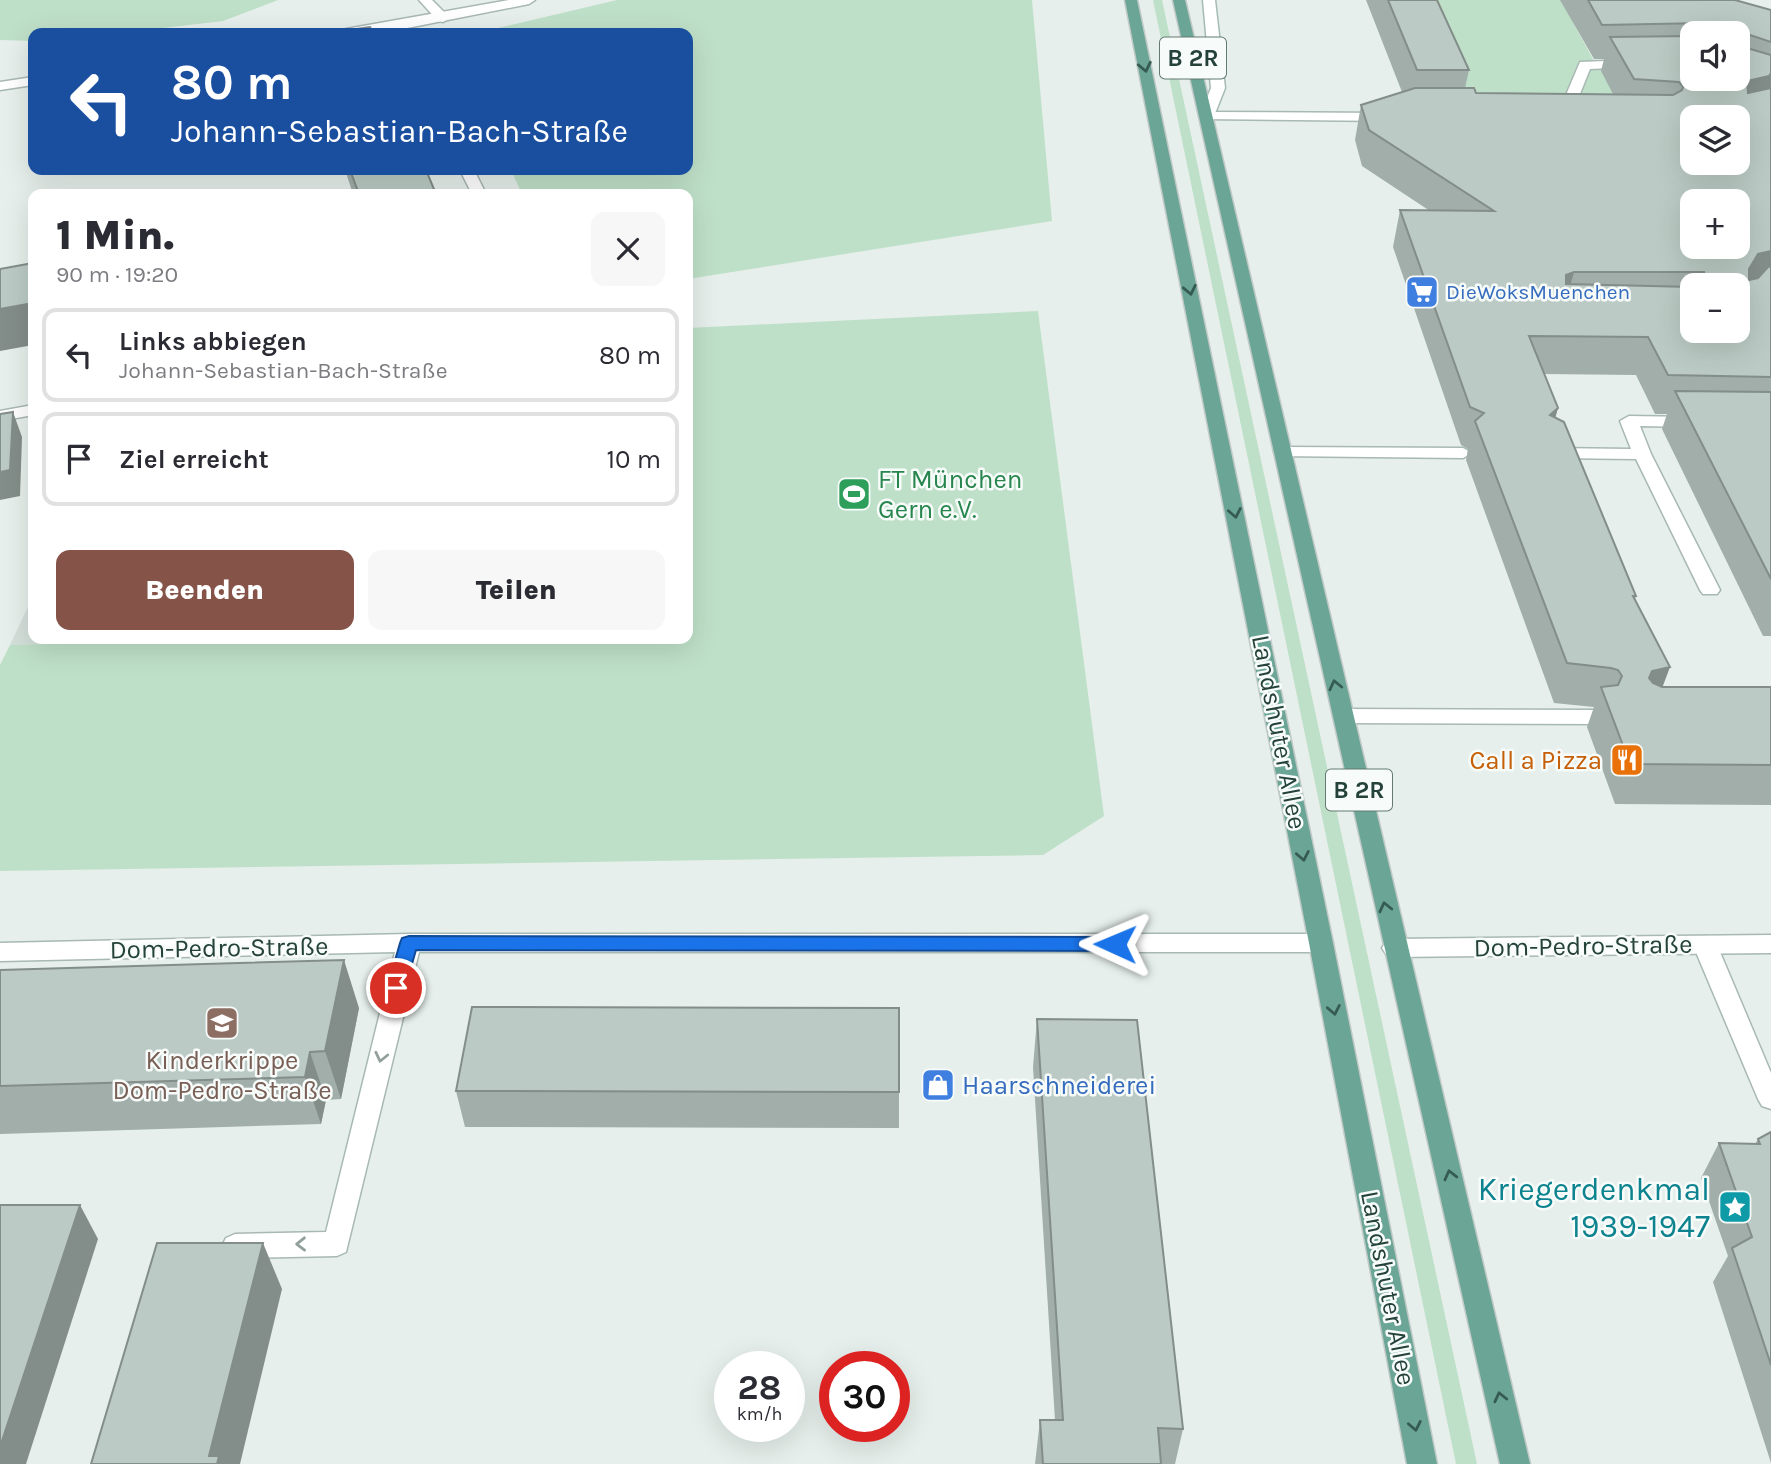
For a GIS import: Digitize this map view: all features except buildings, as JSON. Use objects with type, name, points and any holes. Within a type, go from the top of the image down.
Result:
[{"type":"main road","name":"Landshuter Allee","points":[[1131,0],[1321,943],[1422,1464]]},
{"type":"main road","name":"B 2R","points":[[1179,0],[1394,948],[1458,1208],[1515,1464]]},
{"type":"street","points":[[425,0],[443,18]]},
{"type":"street","points":[[406,28],[529,0]]},
{"type":"street","points":[[1209,0],[1218,88],[1207,116],[1399,117]]},
{"type":"street","points":[[1563,117],[1586,65],[1639,64]]},
{"type":"street","points":[[0,86],[28,82]]},
{"type":"street","points":[[0,416],[28,411]]},
{"type":"street","points":[[1706,422],[1629,421],[1642,454],[1710,590]]},
{"type":"street","points":[[1283,452],[1464,453]]},
{"type":"street","points":[[1550,453],[1642,454]]},
{"type":"street","points":[[1343,716],[1595,717]]},
{"type":"street","points":[[216,1246],[337,1244],[409,943]]},
{"type":"street","name":"Dom-Pedro-Straße","points":[[0,953],[409,943],[1321,943]]},
{"type":"street","name":"Dom-Pedro-Straße","points":[[1394,948],[1771,944]]},
{"type":"street","points":[[1705,945],[1771,1099]]},
{"type":"shaded area","points":[[28,607],[28,644],[44,644],[10,645]]},
{"type":"green space","points":[[0,0],[278,0],[223,21],[163,28],[28,28],[28,41],[0,40]]},
{"type":"green space","points":[[617,0],[1032,0],[1052,221],[693,278],[693,189],[520,189],[513,175],[693,175],[693,28],[498,28]]},
{"type":"green space","points":[[1153,0],[1162,0],[1477,1464],[1456,1464]]},
{"type":"green space","points":[[1412,0],[1600,0],[1572,21],[1594,61],[1631,108],[1462,113]]},
{"type":"green space","points":[[1038,311],[1104,816],[1043,855],[0,871],[0,665],[10,645],[693,644],[693,328]]},
{"type":"place","name":"DieWoksMuenchen","points":[[1422,292]]},
{"type":"place","name":"FT München Gern e.V.","points":[[854,494]]},
{"type":"place","name":"Call a Pizza","points":[[1627,760]]},
{"type":"place","name":"Kinderkrippe Dom-Pedro-Straße","points":[[222,1023]]},
{"type":"place","name":"Haarschneiderei","points":[[938,1085]]},
{"type":"place","name":"Kriegerdenkmal 1939-1947","points":[[1735,1207]]},
{"type":"route","points":[[396,988],[409,943],[1115,944]]}]
